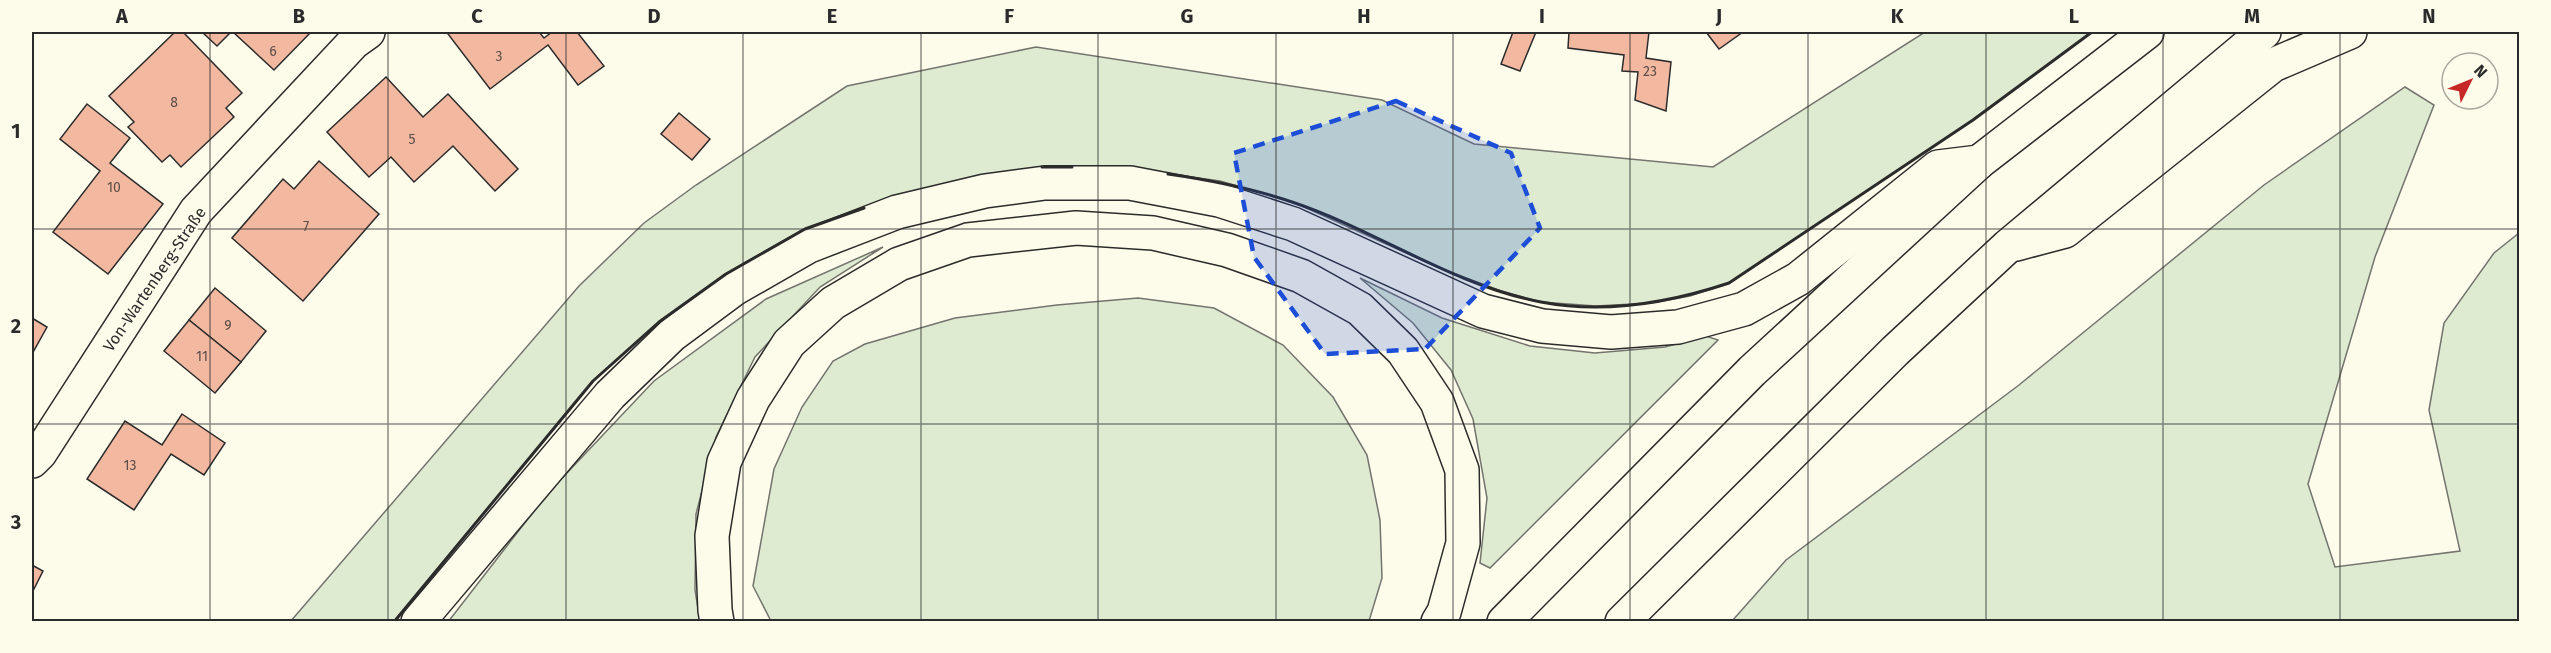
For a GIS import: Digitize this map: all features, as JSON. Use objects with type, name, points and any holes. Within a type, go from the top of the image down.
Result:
[{"type":"main road","name":"Von-Wartenberg-Straße","points":[[32,461],[40,453],[196,211],[354,42],[368,32]]},
{"type":"main road","points":[[1504,621],[1752,371],[1979,162],[2147,32]]},
{"type":"main road","points":[[1622,621],[1895,351],[2008,246],[2264,32]]},
{"type":"main road","points":[[2008,246],[2065,231],[2273,65],[2350,32]]},
{"type":"main road","points":[[418,621],[610,395],[672,335],[734,289],[809,246],[897,213],[985,191],[1046,183],[1131,183],[1219,200],[1293,224],[1483,311],[1542,326],[1611,332],[1678,327],[1744,309],[1798,279],[1938,167],[1979,162]]},
{"type":"main road","points":[[717,621],[712,537],[724,462],[753,399],[789,343],[833,303],[899,264],[968,240],[1076,228],[1153,233],[1227,250],[1301,276],[1360,309],[1403,351],[1437,402],[1462,470],[1464,543],[1444,612],[1438,621]]},
{"type":"highlighted area","points":[[1396,101],[1511,153],[1540,228],[1425,349],[1325,354],[1254,257],[1234,153]]},
{"type":"green space","points":[[1925,32],[2092,32],[1973,120],[1729,283],[1690,296],[1651,303],[1596,306],[1541,302],[1501,291],[1437,267],[1293,202],[1220,181],[1133,169],[1052,166],[989,175],[891,198],[805,229],[726,274],[659,322],[593,381],[394,621],[290,622],[579,286],[644,223],[696,185],[847,86],[1036,47],[1382,100],[1474,144],[1713,167]]},
{"type":"green space","points":[[2405,87],[2434,105],[2375,257],[2308,484],[2335,567],[2460,551],[2429,410],[2444,323],[2494,253],[2519,233],[2519,621],[1732,621],[1786,560],[2019,385],[2264,185]]},
{"type":"green space","points":[[883,247],[820,287],[755,357],[716,437],[696,514],[695,590],[700,621],[448,622],[548,493],[654,381],[766,299]]},
{"type":"green space","points":[[1360,278],[1442,318],[1530,346],[1595,353],[1665,347],[1706,336],[1718,340],[1490,568],[1480,563],[1487,498],[1473,419],[1451,370],[1413,323]]},
{"type":"green space","points":[[1138,298],[1214,308],[1283,345],[1333,397],[1367,455],[1380,520],[1382,578],[1369,621],[771,621],[753,586],[774,469],[802,407],[833,361],[865,344],[955,318],[1057,305]]},
{"type":"building","points":[[175,32],[183,32],[242,93],[226,108],[234,117],[181,167],[170,155],[162,162],[128,127],[134,122],[109,96]]},
{"type":"building","points":[[202,32],[231,32],[217,46]]},
{"type":"building","points":[[233,32],[311,32],[274,70]]},
{"type":"building","points":[[451,32],[539,32],[544,38],[552,32],[577,32],[604,66],[578,85],[548,45],[490,89],[448,34]]},
{"type":"building","points":[[1513,32],[1536,32],[1520,71],[1501,64]]},
{"type":"building","points":[[1569,32],[1649,32],[1646,58],[1671,62],[1666,111],[1635,100],[1638,72],[1622,71],[1624,55],[1568,48]]},
{"type":"building","points":[[1706,32],[1743,32],[1719,49]]},
{"type":"building","points":[[386,77],[423,117],[448,94],[518,169],[495,191],[453,146],[414,182],[391,157],[369,177],[327,132]]},
{"type":"building","points":[[87,104],[130,138],[110,163],[163,204],[108,274],[53,232],[100,171],[60,139]]},
{"type":"building","points":[[679,113],[710,139],[692,160],[661,134]]},
{"type":"building","points":[[319,161],[379,214],[303,301],[232,238],[283,179],[294,189]]},
{"type":"building","points":[[215,288],[266,331],[241,362],[189,320]]},
{"type":"building","points":[[32,318],[47,327],[32,354]]},
{"type":"building","points":[[189,320],[241,362],[215,393],[164,351]]},
{"type":"building","points":[[182,414],[225,443],[204,475],[171,454],[134,510],[87,479],[125,421],[162,445]]},
{"type":"building","points":[[32,565],[43,571],[32,593]]},
{"type":"wall","points":[[1168,174],[1230,185],[1292,202],[1354,227],[1445,270],[1508,294],[1564,305],[1588,307],[1636,305],[1683,296],[1729,283],[1973,120],[2092,32]]},
{"type":"wall","points":[[1042,167],[1072,167]]},
{"type":"wall","points":[[394,622],[593,381],[659,322],[726,274],[805,229],[864,208]]}]
